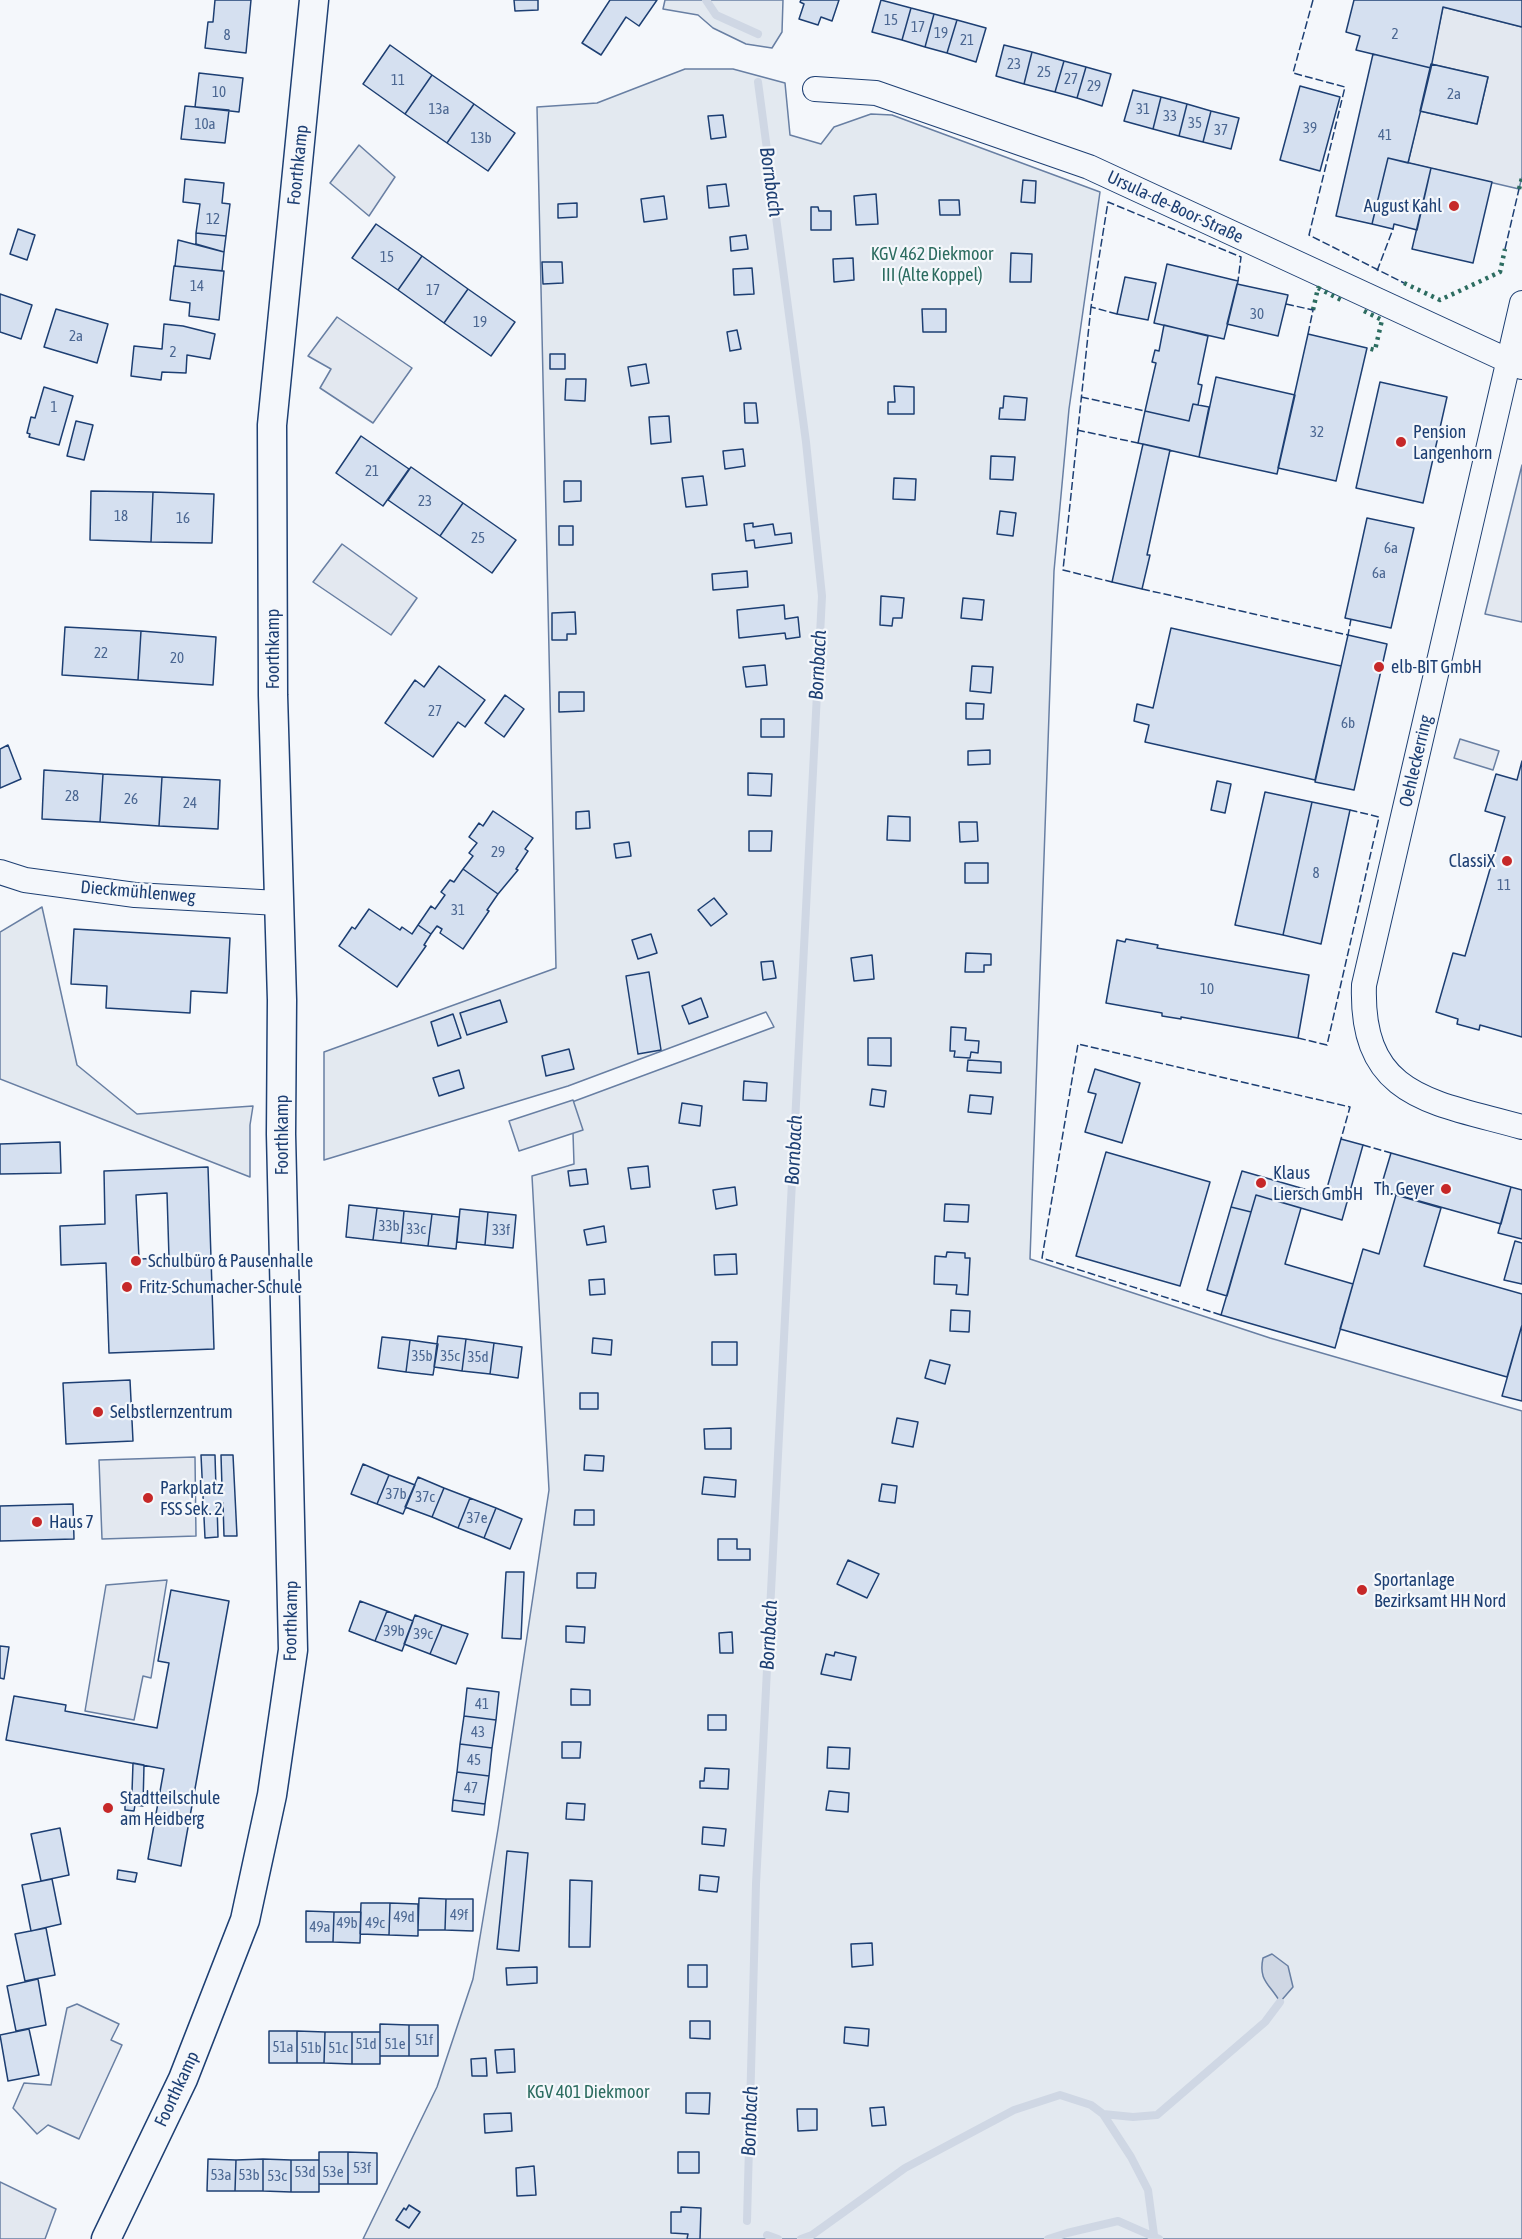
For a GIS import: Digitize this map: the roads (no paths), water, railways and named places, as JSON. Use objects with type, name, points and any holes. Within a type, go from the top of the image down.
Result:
[{"type":"street","name":"Foorthkamp","points":[[106,2239],[183,2079],[245,1920],[272,1795],[293,1650],[281,1144],[282,1000],[273,695],[272,425],[314,0]]},
{"type":"street","name":"Ursula-de-Boor-Straße","points":[[815,89],[876,93],[1089,167],[1515,364]]},
{"type":"street","name":"Oehleckerring","points":[[1522,303],[1515,364],[1364,985],[1363,1011],[1378,1058],[1389,1074],[1404,1089],[1421,1098],[1522,1127]]},
{"type":"street","name":"Dieckmühlenweg","points":[[0,872],[25,880],[135,895],[278,903]]},
{"type":"waterway","name":"Bornbach","points":[[706,0],[716,15],[758,34]]},
{"type":"waterway","name":"Bornbach","points":[[747,2221],[756,1884],[822,596],[806,442],[758,82]]},
{"type":"waterway","points":[[1103,2114],[1133,2117],[1157,2115],[1265,2022],[1280,2002]]},
{"type":"waterway","points":[[801,2239],[812,2235],[905,2168],[1014,2110],[1060,2095],[1091,2105],[1103,2114],[1131,2157],[1148,2190],[1154,2235],[1152,2239]]},
{"type":"waterway","points":[[1048,2239],[1118,2221],[1159,2239]]},
{"type":"waterway","points":[[767,2235],[778,2239]]},
{"type":"place","name":"August Kahl","points":[[1454,206]]},
{"type":"place","name":"Pension Langenhorn","points":[[1401,442]]},
{"type":"place","name":"elb-BIT GmbH","points":[[1379,667]]},
{"type":"place","name":"ClassiX","points":[[1507,861]]},
{"type":"place","name":"Klaus Liersch GmbH","points":[[1261,1183]]},
{"type":"place","name":"Th. Geyer","points":[[1446,1189]]},
{"type":"place","name":"Schulbüro & Pausenhalle","points":[[136,1261]]},
{"type":"place","name":"Fritz-Schumacher-Schule","points":[[127,1287]]},
{"type":"place","name":"Selbstlernzentrum","points":[[98,1412]]},
{"type":"place","name":"Parkplatz FSS Sek. 2","points":[[148,1498]]},
{"type":"place","name":"Haus 7","points":[[37,1522]]},
{"type":"place","name":"Sportanlage Bezirksamt HH Nord","points":[[1362,1590]]},
{"type":"place","name":"Stadtteilschule am Heidberg","points":[[108,1808]]},
{"type":"park label","name":"KGV 462 Diekmoor III (Alte Koppel)","points":[[932,264]]},
{"type":"park label","name":"KGV 401 Diekmoor","points":[[588,2092]]}]
